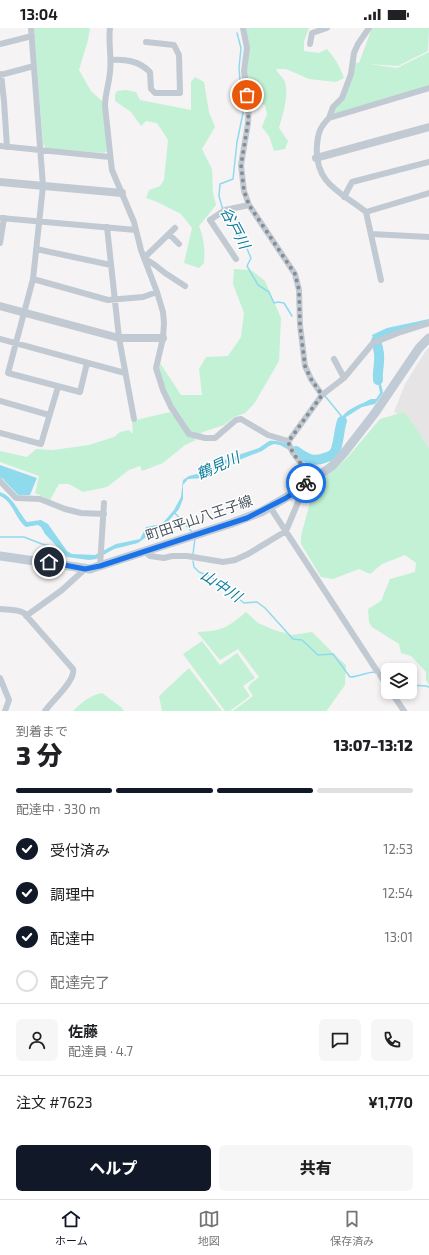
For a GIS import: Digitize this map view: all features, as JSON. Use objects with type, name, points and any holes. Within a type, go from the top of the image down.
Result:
[{"type":"main road","name":"町田平山八王子線","points":[[0,556],[49,562],[85,569],[100,562],[145,552],[247,518],[270,507],[297,491],[332,466],[353,442],[419,348],[429,338]]},
{"type":"street","points":[[8,373],[33,279],[43,186],[31,28]]},
{"type":"street","points":[[110,28],[109,38],[111,60],[105,98],[110,157],[112,170],[136,230],[163,312],[163,338],[156,368],[163,390],[171,407],[189,434],[205,438],[215,438],[236,420],[241,419],[268,435],[288,442],[293,453],[302,465],[306,484]]},
{"type":"street","points":[[243,28],[247,48],[244,71],[248,105],[248,123],[241,165],[244,191],[249,205],[295,274],[299,290],[300,326],[305,366],[311,379],[322,395]]},
{"type":"street","points":[[310,44],[312,33],[326,28]]},
{"type":"street","points":[[329,118],[333,107],[342,98],[351,74],[354,53],[368,28]]},
{"type":"street","points":[[0,44],[32,36]]},
{"type":"street","points":[[111,60],[123,59],[133,61],[146,68],[150,72],[151,90],[155,93],[180,93],[180,55],[174,45],[146,42]]},
{"type":"street","points":[[7,147],[1,74],[34,66]]},
{"type":"street","points":[[381,280],[366,212],[351,200],[337,192],[320,171],[316,158],[318,132],[322,124],[329,118],[429,88]]},
{"type":"street","points":[[238,105],[248,105]]},
{"type":"street","points":[[316,158],[429,127]]},
{"type":"street","points":[[0,146],[110,157]]},
{"type":"street","points":[[344,197],[352,182],[429,162]]},
{"type":"street","points":[[0,182],[122,193]]},
{"type":"street","points":[[366,212],[429,193]]},
{"type":"street","points":[[236,259],[210,220],[223,211],[249,205]]},
{"type":"street","points":[[0,243],[2,218],[136,230]]},
{"type":"street","points":[[107,228],[119,338],[134,420]]},
{"type":"street","points":[[144,258],[175,228]]},
{"type":"street","points":[[169,234],[179,244]]},
{"type":"street","points":[[371,234],[429,237]]},
{"type":"street","points":[[36,249],[112,266]]},
{"type":"street","points":[[144,258],[165,274],[185,286]]},
{"type":"street","points":[[33,279],[108,300],[143,297],[157,292]]},
{"type":"street","points":[[0,306],[119,338],[163,338]]},
{"type":"street","points":[[288,442],[322,395],[344,378],[377,341],[429,323]]},
{"type":"street","points":[[0,339],[125,373]]},
{"type":"street","points":[[334,359],[344,378]]},
{"type":"street","points":[[0,371],[80,392],[87,363]]},
{"type":"street","points":[[0,433],[41,444],[58,387]]},
{"type":"street","points":[[0,401],[49,415]]},
{"type":"street","points":[[0,481],[16,498],[40,499],[65,509],[81,513],[104,514]]},
{"type":"street","points":[[145,552],[150,556],[164,558],[172,556],[187,556],[216,562],[229,562],[248,554],[286,531],[299,500],[300,496],[297,491]]},
{"type":"street","points":[[100,562],[104,503]]},
{"type":"street","points":[[270,507],[381,678]]},
{"type":"street","points":[[26,616],[62,590],[85,569]]},
{"type":"street","points":[[0,610],[22,612],[70,666],[74,673],[70,681],[45,711]]},
{"type":"street","points":[[0,678],[9,700],[6,711]]},
{"type":"street","points":[[396,699],[404,711]]},
{"type":"shaded area","points":[[429,347],[429,448],[410,419],[394,412],[405,384]]},
{"type":"green space","points":[[34,28],[90,28],[79,70],[91,91],[103,102],[107,151],[104,153],[46,148],[43,144]]},
{"type":"green space","points":[[243,28],[309,28],[304,41],[304,51],[319,53],[327,49],[337,63],[344,78],[336,82],[309,79],[286,69],[276,69],[284,80],[286,88],[285,105],[279,128],[288,141],[285,149],[274,151],[269,136],[262,127],[267,114],[265,105],[255,102],[254,97],[247,95],[244,71],[247,48]]},
{"type":"green space","points":[[372,28],[429,28],[428,51],[398,66],[369,64],[397,68],[429,52],[429,87],[330,117],[334,108],[343,99],[353,62],[359,63]]},
{"type":"green space","points":[[195,77],[204,82],[209,112],[215,127],[202,149],[212,169],[213,193],[216,205],[199,226],[203,240],[204,263],[199,268],[184,263],[192,228],[181,214],[146,198],[149,190],[160,186],[164,180],[168,140],[157,123],[146,121],[141,126],[131,112],[115,101],[117,91],[126,90],[136,92],[140,100],[191,110],[191,82]]},
{"type":"green space","points":[[234,269],[251,270],[265,281],[281,318],[279,361],[254,404],[245,413],[234,417],[224,425],[203,432],[193,438],[196,440],[185,445],[163,463],[142,471],[140,466],[129,470],[107,487],[83,492],[69,484],[59,484],[50,500],[35,493],[39,476],[0,462],[0,451],[27,457],[36,449],[53,450],[89,445],[114,437],[120,432],[129,430],[133,434],[132,421],[170,412],[172,415],[176,413],[158,373],[160,363],[181,395],[202,395],[199,369],[206,357],[228,356],[241,337],[244,313],[233,284]]},
{"type":"green space","points":[[404,412],[429,448],[429,685],[426,680],[426,672],[411,656],[401,653],[399,644],[372,627],[369,622],[368,609],[381,601],[390,579],[415,572],[416,563],[405,555],[382,564],[370,574],[359,569],[333,579],[321,577],[301,544],[301,536],[314,487],[347,458],[380,419]]},
{"type":"green space","points":[[246,612],[258,623],[274,630],[292,635],[312,632],[346,665],[345,685],[326,711],[233,711],[253,696],[248,688],[250,684],[259,677],[238,649],[220,660],[197,632],[213,631],[224,628]]},
{"type":"green space","points":[[202,641],[220,665],[237,653],[255,678],[243,686],[250,696],[230,711],[225,711],[183,654]]},
{"type":"green space","points":[[189,668],[222,711],[162,711],[159,696]]},
{"type":"green space","points":[[102,693],[124,711],[73,711],[86,700]]},
{"type":"water","points":[[429,319],[378,344],[381,354],[379,376],[383,393],[375,404],[362,407],[346,417],[340,430],[334,456],[327,462],[318,464],[308,462],[280,445],[274,444],[262,451],[239,460],[220,465],[203,478],[188,479],[183,485],[183,499],[179,509],[164,526],[149,531],[145,538],[138,543],[114,549],[96,559],[89,560],[67,557],[45,534],[41,527],[38,525],[26,527],[22,524],[8,502],[0,496],[0,492],[9,497],[27,522],[41,520],[48,524],[67,551],[72,554],[95,555],[116,544],[140,539],[146,527],[162,524],[174,510],[181,497],[183,480],[189,476],[205,472],[218,462],[259,448],[269,441],[278,441],[286,444],[312,460],[324,460],[333,451],[339,422],[342,417],[355,406],[371,399],[376,399],[380,393],[376,372],[379,357],[372,335],[387,328]]},
{"type":"water","points":[[0,465],[37,478],[30,495],[18,495],[2,478],[0,478]]},
{"type":"waterway","name":"谷戸川","points":[[237,33],[241,48],[239,68],[242,104]]},
{"type":"waterway","name":"谷戸川","points":[[223,210],[219,196],[220,184],[233,179],[243,108]]},
{"type":"waterway","name":"谷戸川","points":[[224,213],[245,244],[251,258],[247,266],[258,285],[269,292],[274,303],[284,303],[292,316]]},
{"type":"waterway","name":"鶴見川","points":[[376,341],[379,356],[378,380]]},
{"type":"waterway","name":"谷戸川","points":[[325,396],[343,418]]},
{"type":"waterway","name":"鶴見川","points":[[296,451],[307,458],[314,460],[322,459],[331,455],[336,449],[342,421]]},
{"type":"waterway","name":"山中川","points":[[174,512],[193,533]]},
{"type":"waterway","points":[[0,537],[24,537],[54,547]]},
{"type":"waterway","name":"山中川","points":[[193,554],[195,538]]},
{"type":"waterway","name":"山中川","points":[[193,561],[194,567],[199,572],[213,578],[244,603],[257,602],[265,608],[293,639],[302,640],[318,655],[333,654],[350,677],[375,672]]},
{"type":"waterway","name":"山中川","points":[[417,685],[429,687]]},
{"type":"way so far","points":[[247,95],[249,105],[248,123],[241,165],[244,191],[249,205],[280,254],[295,274],[299,290],[300,326],[305,366],[311,379],[322,395],[288,441],[293,453],[302,465],[306,483]]},
{"type":"route","points":[[49,562],[85,569],[100,566],[247,518],[286,498],[306,483]]}]
